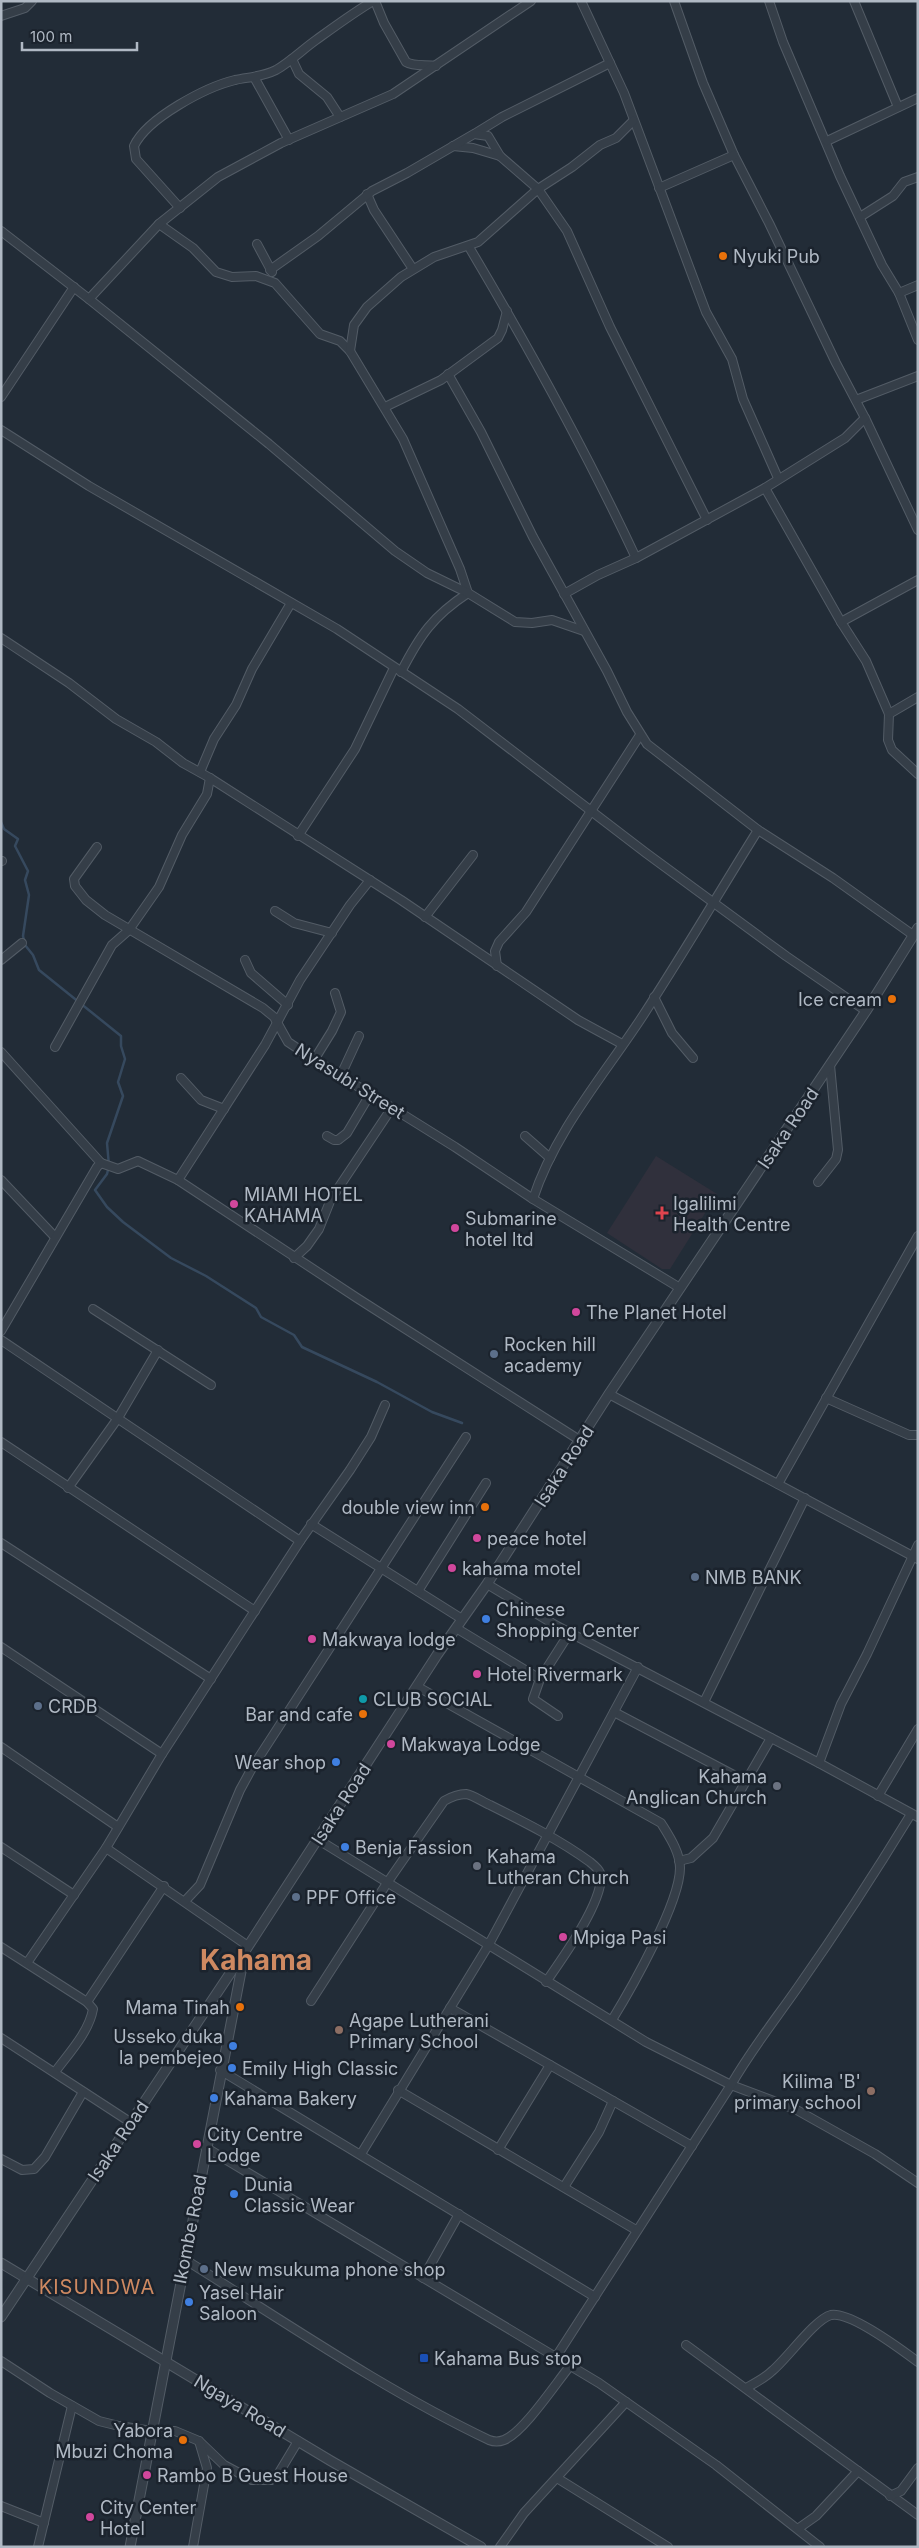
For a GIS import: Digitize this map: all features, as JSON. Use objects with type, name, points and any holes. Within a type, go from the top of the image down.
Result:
[{"type":"street","points":[[1,16],[25,8],[32,1]]},
{"type":"street","points":[[180,208],[136,159],[134,146],[137,140],[158,118],[182,103],[234,80],[272,72],[347,17],[374,1],[384,24],[406,62],[412,65],[426,64],[436,66]]},
{"type":"street","points":[[89,298],[159,224],[218,177],[289,140],[392,94],[532,1]]},
{"type":"street","points":[[581,1],[634,121],[706,312],[732,359],[743,399],[778,478]]},
{"type":"street","points":[[674,1],[703,83],[734,155],[836,363],[866,418],[918,530]]},
{"type":"street","points":[[769,1],[783,42],[882,265],[899,293],[918,340]]},
{"type":"street","points":[[854,1],[898,107]]},
{"type":"street","points":[[292,59],[299,74],[327,97],[340,118]]},
{"type":"street","points":[[270,270],[318,236],[367,194],[502,117],[610,63]]},
{"type":"street","points":[[254,77],[289,140]]},
{"type":"street","points":[[827,141],[918,98]]},
{"type":"street","points":[[350,351],[352,328],[367,307],[401,277],[434,257],[469,246],[496,228],[538,189],[572,167],[600,145],[616,138],[634,121]]},
{"type":"street","points":[[474,134],[484,134],[490,137],[500,156],[538,189],[567,231],[610,327],[707,520]]},
{"type":"street","points":[[454,146],[473,148],[500,156]]},
{"type":"street","points":[[659,188],[734,155]]},
{"type":"street","points":[[860,217],[893,196],[904,182],[918,177]]},
{"type":"street","points":[[367,194],[374,210],[413,269]]},
{"type":"street","points":[[159,224],[193,248],[216,272],[232,277],[256,276],[278,285]]},
{"type":"street","points":[[1,231],[89,298],[269,444],[395,551],[427,573],[468,593],[515,622],[532,623],[552,620],[584,631]]},
{"type":"street","points":[[258,244],[278,285],[320,334],[340,340],[350,351],[385,407],[403,439],[460,569],[468,593]]},
{"type":"street","points":[[469,246],[507,310],[615,512],[636,558]]},
{"type":"street","points":[[899,293],[918,285]]},
{"type":"street","points":[[1,396],[74,287]]},
{"type":"street","points":[[385,407],[440,380],[498,338],[507,310]]},
{"type":"street","points":[[448,374],[640,735],[656,752],[758,830],[915,931]]},
{"type":"street","points":[[856,400],[918,376]]},
{"type":"street","points":[[564,594],[598,575],[636,558],[765,488],[778,478],[845,438],[866,418]]},
{"type":"street","points":[[1,430],[96,490],[337,629],[458,709],[713,902],[866,1011]]},
{"type":"street","points":[[765,488],[841,622],[866,661],[889,714],[888,740],[892,750],[918,774]]},
{"type":"street","points":[[841,622],[918,580]]},
{"type":"street","points":[[298,836],[355,750],[398,670],[422,634],[444,610],[468,593]]},
{"type":"street","points":[[200,772],[214,739],[236,705],[252,669],[291,603]]},
{"type":"street","points":[[1,638],[116,719],[163,747],[183,763],[210,778],[298,836],[370,880],[578,1020],[622,1044]]},
{"type":"street","points":[[889,714],[918,697]]},
{"type":"street","points":[[497,966],[495,951],[499,942],[520,922],[640,735]]},
{"type":"street","points":[[55,1047],[106,953],[116,940],[129,930],[165,877],[182,835],[207,794],[210,778]]},
{"type":"street","points":[[533,1199],[550,1158],[622,1044],[654,998],[758,830]]},
{"type":"street","name":"Nyasubi Street","points":[[97,847],[74,879],[75,886],[86,900],[129,930],[263,1008],[274,1017],[288,1042],[369,1096],[441,1138],[533,1199],[680,1288]]},
{"type":"street","points":[[425,917],[473,855]]},
{"type":"street","points":[[178,1180],[277,1024],[300,980],[370,880]]},
{"type":"street","points":[[275,911],[294,923],[332,933]]},
{"type":"street","name":"Isaka Road","points":[[1,2317],[456,1628],[487,1584],[581,1441],[609,1394],[866,1011],[915,931]]},
{"type":"street","points":[[1,960],[22,943]]},
{"type":"street","points":[[245,960],[251,973],[288,1005]]},
{"type":"street","points":[[314,1060],[341,1012],[335,993]]},
{"type":"street","points":[[654,998],[672,1033],[693,1058]]},
{"type":"street","points":[[340,1077],[359,1036]]},
{"type":"street","points":[[1,1052],[101,1163],[118,1169],[138,1161],[178,1180],[294,1258],[581,1441]]},
{"type":"street","points":[[818,1182],[836,1159],[838,1150],[830,1065]]},
{"type":"street","points":[[181,1078],[202,1100],[224,1109]]},
{"type":"street","points":[[327,1136],[334,1140],[342,1137],[369,1096]]},
{"type":"street","points":[[294,1258],[319,1229],[331,1199],[391,1109]]},
{"type":"street","points":[[525,1136],[550,1158]]},
{"type":"street","points":[[1,1331],[55,1237],[101,1163]]},
{"type":"street","points":[[1,1180],[55,1237]]},
{"type":"street","points":[[778,1484],[918,1236]]},
{"type":"street","points":[[909,1250],[918,1254]]},
{"type":"street","points":[[93,1309],[211,1385]]},
{"type":"street","points":[[1,1311],[7,1318]]},
{"type":"street","points":[[1,1340],[300,1541]]},
{"type":"street","points":[[68,1488],[118,1418],[158,1350]]},
{"type":"street","points":[[609,1394],[916,1558]]},
{"type":"street","points":[[826,1398],[918,1439]]},
{"type":"street","points":[[27,1963],[106,1848],[162,1754],[311,1524],[350,1470],[371,1436],[385,1405]]},
{"type":"street","points":[[909,1435],[918,1435]]},
{"type":"street","points":[[185,1901],[200,1885],[240,1790],[252,1768],[466,1437]]},
{"type":"street","points":[[1,1442],[255,1611]]},
{"type":"street","points":[[418,1591],[486,1483]]},
{"type":"street","points":[[704,1702],[805,1498]]},
{"type":"street","points":[[311,1524],[462,1619]]},
{"type":"street","points":[[1,1543],[211,1680]]},
{"type":"street","points":[[819,1762],[841,1704],[916,1558],[918,1545]]},
{"type":"street","points":[[487,1584],[570,1632],[819,1762],[914,1816],[792,1996],[750,2052],[731,2085],[556,2357]]},
{"type":"street","points":[[456,1628],[540,1678]]},
{"type":"street","points":[[558,1716],[534,1699],[540,1678],[570,1632]]},
{"type":"street","points":[[1,1647],[162,1754]]},
{"type":"street","points":[[361,2154],[398,2090],[488,1946],[638,1667]]},
{"type":"street","points":[[418,1687],[661,1822],[680,1862],[679,1877],[664,1918],[637,1976],[612,2020]]},
{"type":"street","points":[[614,1712],[745,1781]]},
{"type":"street","points":[[878,1796],[918,1729]]},
{"type":"street","points":[[680,1862],[691,1858],[713,1838],[771,1738]]},
{"type":"street","points":[[1,1747],[118,1826]]},
{"type":"street","points":[[311,2002],[387,1883],[444,1801],[456,1795],[467,1794],[547,1836],[591,1863],[600,1871],[601,1877],[595,1902],[573,1942],[546,1982]]},
{"type":"street","points":[[317,1839],[546,1982],[688,2065],[731,2085],[795,2109],[875,2154],[918,2183]]},
{"type":"street","points":[[1,1847],[74,1895]]},
{"type":"street","points":[[106,1848],[185,1901],[246,1948]]},
{"type":"street","points":[[86,2002],[164,1886]]},
{"type":"street","points":[[1,1947],[86,2002],[93,2009],[91,2019],[55,2072]]},
{"type":"street","name":"Ikombe Road","points":[[130,2547],[220,2070],[246,1948]]},
{"type":"street","points":[[450,2008],[692,2146]]},
{"type":"street","points":[[1,2038],[130,2122]]},
{"type":"street","points":[[498,2150],[550,2065]]},
{"type":"street","points":[[220,2070],[595,2297]]},
{"type":"street","points":[[398,2090],[636,2230]]},
{"type":"street","points":[[1,2159],[22,2170],[34,2169],[45,2157],[83,2092]]},
{"type":"street","points":[[564,2187],[598,2132],[613,2101]]},
{"type":"street","points":[[206,2147],[556,2357],[626,2402],[716,2465],[799,2528],[820,2547]]},
{"type":"street","points":[[423,2278],[460,2214]]},
{"type":"street","points":[[184,2259],[356,2366],[429,2409],[488,2440],[496,2442],[506,2440],[522,2426],[570,2366]]},
{"type":"street","name":"Ngaya Road","points":[[1,2263],[298,2441],[481,2547]]},
{"type":"street","points":[[746,2388],[772,2372],[819,2321],[830,2315],[840,2314],[888,2339],[918,2362]]},
{"type":"street","points":[[686,2345],[890,2496],[918,2514]]},
{"type":"street","points":[[1,2361],[99,2421],[152,2431],[175,2431],[199,2441],[234,2472],[252,2480],[271,2480],[277,2476],[298,2441]]},
{"type":"street","points":[[500,2547],[524,2513],[626,2402]]},
{"type":"street","points":[[38,2547],[72,2406]]},
{"type":"street","points":[[193,2547],[207,2468],[199,2441]]},
{"type":"street","points":[[890,2496],[901,2491],[918,2468]]},
{"type":"street","points":[[799,2528],[816,2516],[858,2471]]},
{"type":"street","points":[[557,2478],[668,2547]]},
{"type":"street","points":[[1,2506],[44,2523]]},
{"type":"shaded area","name":"Igalilimi Health Centre","points":[[656,1156],[717,1194],[670,1269],[662,1269],[607,1233]]},
{"type":"waterway","points":[[1,822],[4,829],[18,839],[15,846],[28,871],[25,880],[29,895],[23,936],[25,945],[33,955],[39,970],[121,1036],[121,1046],[125,1059],[118,1082],[123,1096],[107,1143],[109,1166],[107,1174],[95,1190],[107,1207],[123,1222],[171,1258],[206,1276],[256,1308],[261,1317],[294,1335],[302,1347],[377,1382],[432,1412],[462,1423]]},
{"type":"place","name":"Nyuki Pub","points":[[723,256]]},
{"type":"place","name":"Ice cream","points":[[892,999]]},
{"type":"place","name":"MIAMI HOTEL KAHAMA","points":[[234,1204]]},
{"type":"place","name":"Igalilimi Health Centre","points":[[662,1213]]},
{"type":"place","name":"Submarine hotel ltd","points":[[455,1228]]},
{"type":"place","name":"The Planet Hotel","points":[[576,1312]]},
{"type":"place","name":"Rocken hill academy","points":[[494,1354]]},
{"type":"place","name":"double view inn","points":[[485,1507]]},
{"type":"place","name":"peace hotel","points":[[477,1538]]},
{"type":"place","name":"kahama motel","points":[[452,1568]]},
{"type":"place","name":"NMB BANK","points":[[695,1577]]},
{"type":"place","name":"Chinese Shopping Center","points":[[486,1619]]},
{"type":"place","name":"Makwaya lodge","points":[[312,1639]]},
{"type":"place","name":"Hotel Rivermark","points":[[477,1674]]},
{"type":"place","name":"CLUB SOCIAL","points":[[363,1699]]},
{"type":"place","name":"CRDB","points":[[38,1706]]},
{"type":"place","name":"Bar and cafe","points":[[363,1714]]},
{"type":"place","name":"Makwaya Lodge","points":[[391,1744]]},
{"type":"place","name":"Wear shop","points":[[336,1762]]},
{"type":"place","name":"Kahama Anglican Church","points":[[777,1786]]},
{"type":"place","name":"Benja Fassion","points":[[345,1847]]},
{"type":"place","name":"Kahama Lutheran Church","points":[[477,1866]]},
{"type":"place","name":"PPF Office","points":[[296,1897]]},
{"type":"place","name":"Mpiga Pasi","points":[[563,1937]]},
{"type":"place","name":"Mama Tinah","points":[[240,2007]]},
{"type":"place","name":"Agape Lutherani Primary School","points":[[339,2030]]},
{"type":"place","name":"Usseko duka la pembejeo","points":[[233,2046]]},
{"type":"place","name":"Emily High Classic","points":[[232,2068]]},
{"type":"place","name":"Kilima 'B' primary school","points":[[871,2091]]},
{"type":"place","name":"Kahama Bakery","points":[[214,2098]]},
{"type":"place","name":"City Centre Lodge","points":[[197,2144]]},
{"type":"place","name":"Dunia Classic Wear","points":[[234,2194]]},
{"type":"place","name":"New msukuma phone shop","points":[[204,2269]]},
{"type":"place","name":"Yasel Hair Saloon","points":[[189,2302]]},
{"type":"place","name":"Kahama Bus stop","points":[[424,2358]]},
{"type":"place","name":"Yabora Mbuzi Choma","points":[[183,2440]]},
{"type":"place","name":"Rambo B Guest House","points":[[147,2475]]},
{"type":"place","name":"City Center Hotel","points":[[90,2517]]},
{"type":"district","name":"Kahama","points":[[256,1960]]},
{"type":"district","name":"KISUNDWA","points":[[97,2287]]}]
